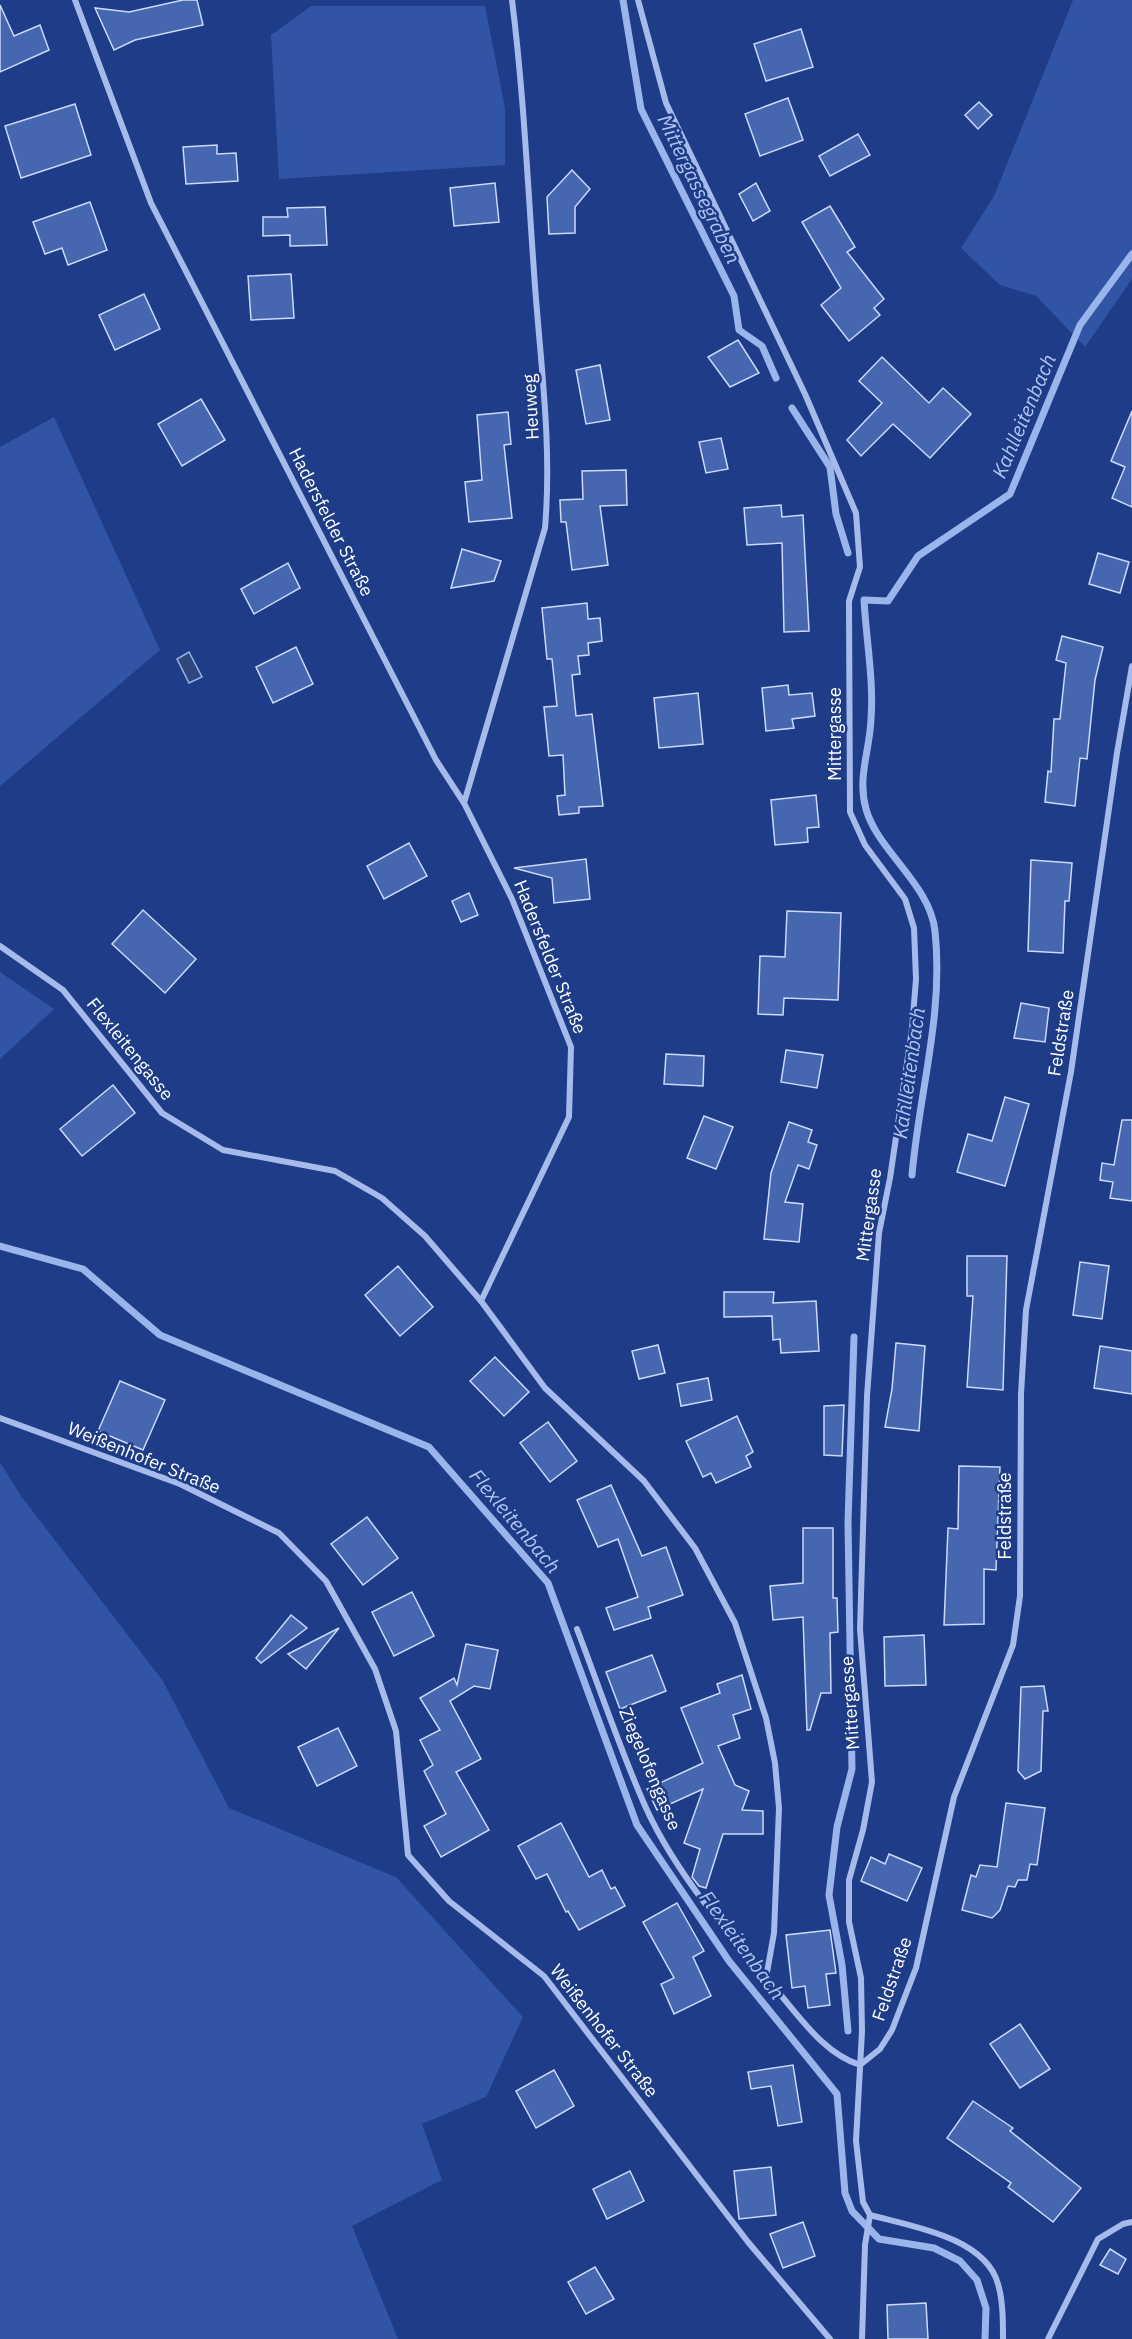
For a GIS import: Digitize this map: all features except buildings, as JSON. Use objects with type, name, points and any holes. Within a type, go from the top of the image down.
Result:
[{"type":"street","name":"Hadersfelder Straße","points":[[75,0],[151,203],[436,760],[464,802],[512,899],[571,1047],[569,1117],[481,1301]]},
{"type":"street","name":"Heuweg","points":[[464,802],[545,528],[549,484],[546,388],[535,284],[522,82],[512,0]]},
{"type":"street","name":"Mittergasse","points":[[638,0],[666,103],[805,394],[856,513],[860,567],[849,601],[850,812],[865,845],[905,899],[914,928],[916,979],[912,1029],[890,1178],[879,1233],[867,1396],[860,1629],[872,1782],[863,1830],[849,1880],[849,1922],[861,1978],[860,2065]]},
{"type":"street","name":"Feldstraße","points":[[860,2065],[880,2049],[892,2030],[916,1968],[954,1797],[1013,1645],[1020,1596],[1021,1394],[1026,1310],[1071,1072],[1115,765],[1132,666]]},
{"type":"street","name":"Flexleitengasse","points":[[0,946],[63,990],[162,1113],[223,1150],[335,1171],[382,1198],[424,1236],[481,1301]]},
{"type":"street","points":[[481,1301],[545,1388],[644,1481],[695,1548],[735,1623],[766,1718],[775,1763],[779,1808],[774,1933],[766,1978]]},
{"type":"street","name":"Weißenhofer Straße","points":[[0,1418],[180,1484],[279,1533],[326,1581],[375,1669],[396,1731],[408,1855],[449,1901],[544,1976],[748,2242],[830,2339]]},
{"type":"street","name":"Ziegelofengasse","points":[[577,1629],[647,1809],[672,1856],[766,1978],[820,2040],[848,2061],[860,2065]]},
{"type":"street","points":[[860,2065],[856,2102],[858,2171],[863,2202],[870,2215],[866,2241],[862,2339]]},
{"type":"street","points":[[870,2215],[957,2241],[984,2259],[998,2283],[1003,2339]]},
{"type":"street","points":[[1048,2339],[1098,2239],[1132,2222]]},
{"type":"shaded area","points":[[1073,0],[1132,0],[1132,279],[1085,347],[1036,296],[1000,285],[961,248],[994,196]]},
{"type":"shaded area","points":[[311,6],[485,6],[505,108],[505,165],[279,179],[271,35]]},
{"type":"shaded area","points":[[54,417],[160,650],[0,786],[0,447]]},
{"type":"shaded area","points":[[189,652],[202,677],[189,683],[177,659]]},
{"type":"shaded area","points":[[0,972],[54,1009],[0,1059]]},
{"type":"shaded area","points":[[0,1462],[21,1496],[163,1681],[229,1808],[396,1877],[523,2017],[486,2097],[422,2124],[442,2180],[352,2226],[398,2339],[0,2339]]},
{"type":"waterway","name":"Mittergassegraben","points":[[623,0],[641,109],[734,296],[739,330],[762,346],[776,378]]},
{"type":"waterway","name":"Kahlleitenbach","points":[[912,1175],[934,1023],[937,962],[935,931],[924,898],[881,839],[866,809],[863,775],[872,705],[864,600],[888,601],[918,556],[1010,494],[1080,325],[1132,254]]},
{"type":"waterway","name":"Mittergassegraben","points":[[792,408],[830,467],[836,514],[848,553]]},
{"type":"waterway","name":"Flexleitenbach","points":[[0,1246],[83,1269],[160,1335],[429,1447],[548,1583],[637,1825],[729,1961],[837,2094],[845,2193],[852,2211],[879,2239],[934,2248],[960,2261],[977,2280],[986,2308],[985,2339]]},
{"type":"waterway","points":[[848,2031],[842,1965],[829,1895],[837,1827],[852,1769],[848,1522],[854,1337]]}]
